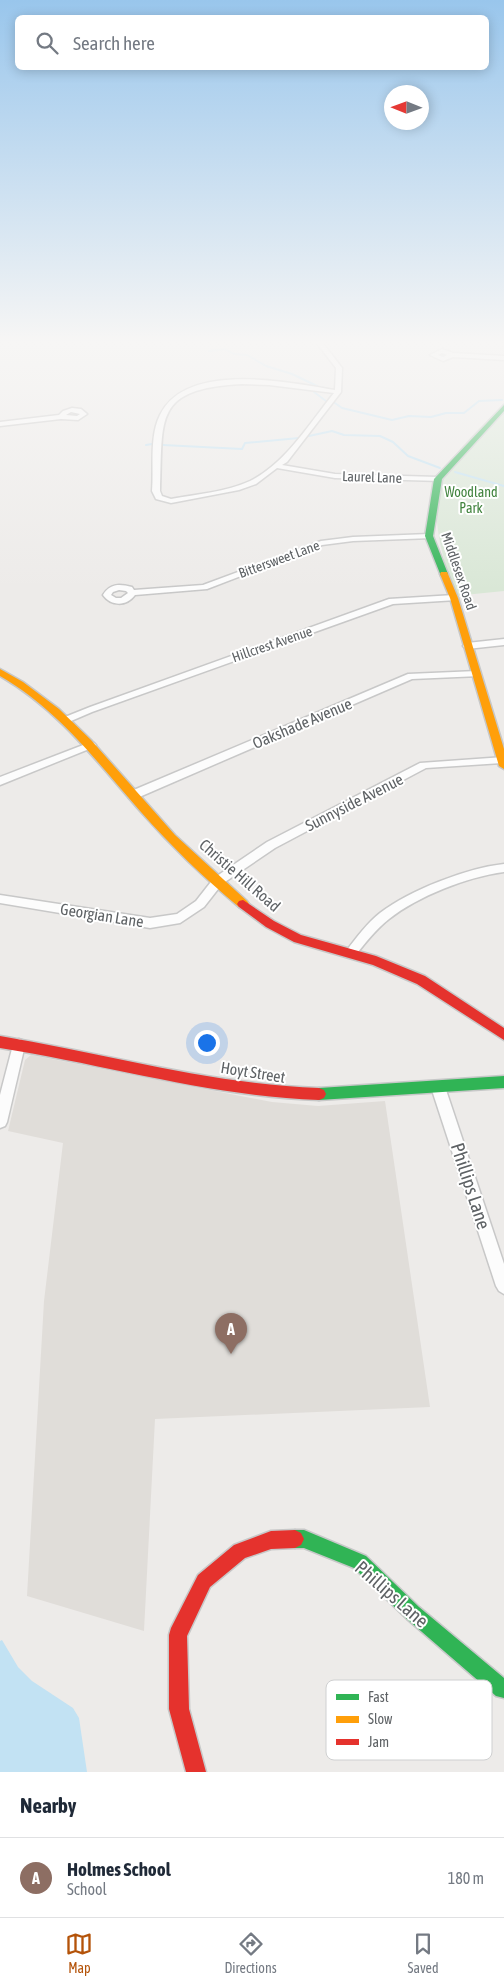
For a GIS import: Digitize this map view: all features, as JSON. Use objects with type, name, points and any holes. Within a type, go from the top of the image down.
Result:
[{"type":"street","points":[[160,425],[158,438],[156,491],[159,497],[165,500],[180,500],[236,488],[253,482],[277,466],[314,425]]},
{"type":"street","name":"Middlesex Road","points":[[487,425],[459,454],[438,480],[429,536],[454,598],[503,763]]},
{"type":"street","name":"Laurel Lane","points":[[277,466],[335,476],[438,480]]},
{"type":"street","name":"Bittersweet Lane","points":[[132,593],[204,587],[321,543],[353,539],[429,536]]},
{"type":"street","name":"Hillcrest Avenue","points":[[68,719],[392,601],[454,598]]},
{"type":"street","points":[[467,646],[504,642]]},
{"type":"street","name":"Oakshade Avenue","points":[[133,795],[411,676],[477,674]]},
{"type":"street","name":"Christie Hill Road","points":[[3,675],[36,693],[68,719],[133,795],[218,881],[271,926],[299,940],[350,953],[416,976],[504,1035]]},
{"type":"street","points":[[0,781],[91,745]]},
{"type":"street","name":"Sunnyside Avenue","points":[[218,881],[271,845],[424,766],[503,763]]},
{"type":"street","points":[[350,953],[386,915],[467,875],[504,868]]},
{"type":"street","name":"Georgian Lane","points":[[0,899],[150,923],[180,918],[200,904],[218,881]]},
{"type":"street","name":"Hoyt Street","points":[[0,1042],[232,1087],[280,1094],[318,1095],[504,1082]]},
{"type":"street","points":[[0,1122],[19,1045]]},
{"type":"street","name":"Phillips Lane","points":[[438,1086],[504,1286]]},
{"type":"street","name":"Phillips Lane","points":[[196,1772],[179,1709],[178,1635],[204,1581],[240,1551],[271,1540],[304,1539],[360,1562],[413,1613],[504,1686]]},
{"type":"shaded area","points":[[31,1055],[272,1102],[318,1106],[385,1101],[430,1407],[155,1419],[144,1631],[27,1596],[44,1301],[63,1143],[8,1131],[25,1060]]},
{"type":"green space","name":"Woodland Park","points":[[483,425],[504,425],[504,591],[454,596],[439,538],[436,507],[437,493],[446,469],[469,439]]},
{"type":"water","points":[[2,1640],[18,1667],[32,1681],[73,1708],[79,1718],[87,1772],[0,1772],[0,1641]]},
{"type":"waterway","points":[[309,436],[332,431],[344,435],[380,436],[393,442],[408,456],[440,468]]},
{"type":"waterway","points":[[163,445],[242,449],[245,443],[299,438]]},
{"type":"waterway","points":[[146,445],[152,444]]},
{"type":"waterway","points":[[455,472],[504,486]]},
{"type":"traffic: fast","points":[[444,574],[429,536],[438,479],[488,425]]},
{"type":"traffic: fast","points":[[319,1094],[504,1082]]},
{"type":"traffic: fast","points":[[295,1539],[304,1539],[360,1562],[413,1613],[503,1689]]},
{"type":"traffic: slow","points":[[444,574],[454,598],[504,766]]},
{"type":"traffic: slow","points":[[0,672],[39,697],[72,726],[145,810],[199,865],[243,904]]},
{"type":"traffic: jam","points":[[243,904],[270,924],[298,939],[376,961],[421,980],[504,1035]]},
{"type":"traffic: jam","points":[[0,1042],[199,1082],[238,1088],[319,1094]]},
{"type":"traffic: jam","points":[[196,1772],[179,1709],[178,1635],[204,1581],[240,1551],[271,1540],[295,1539]]},
{"type":"place","name":"Holmes School","points":[[231,1354]]}]
